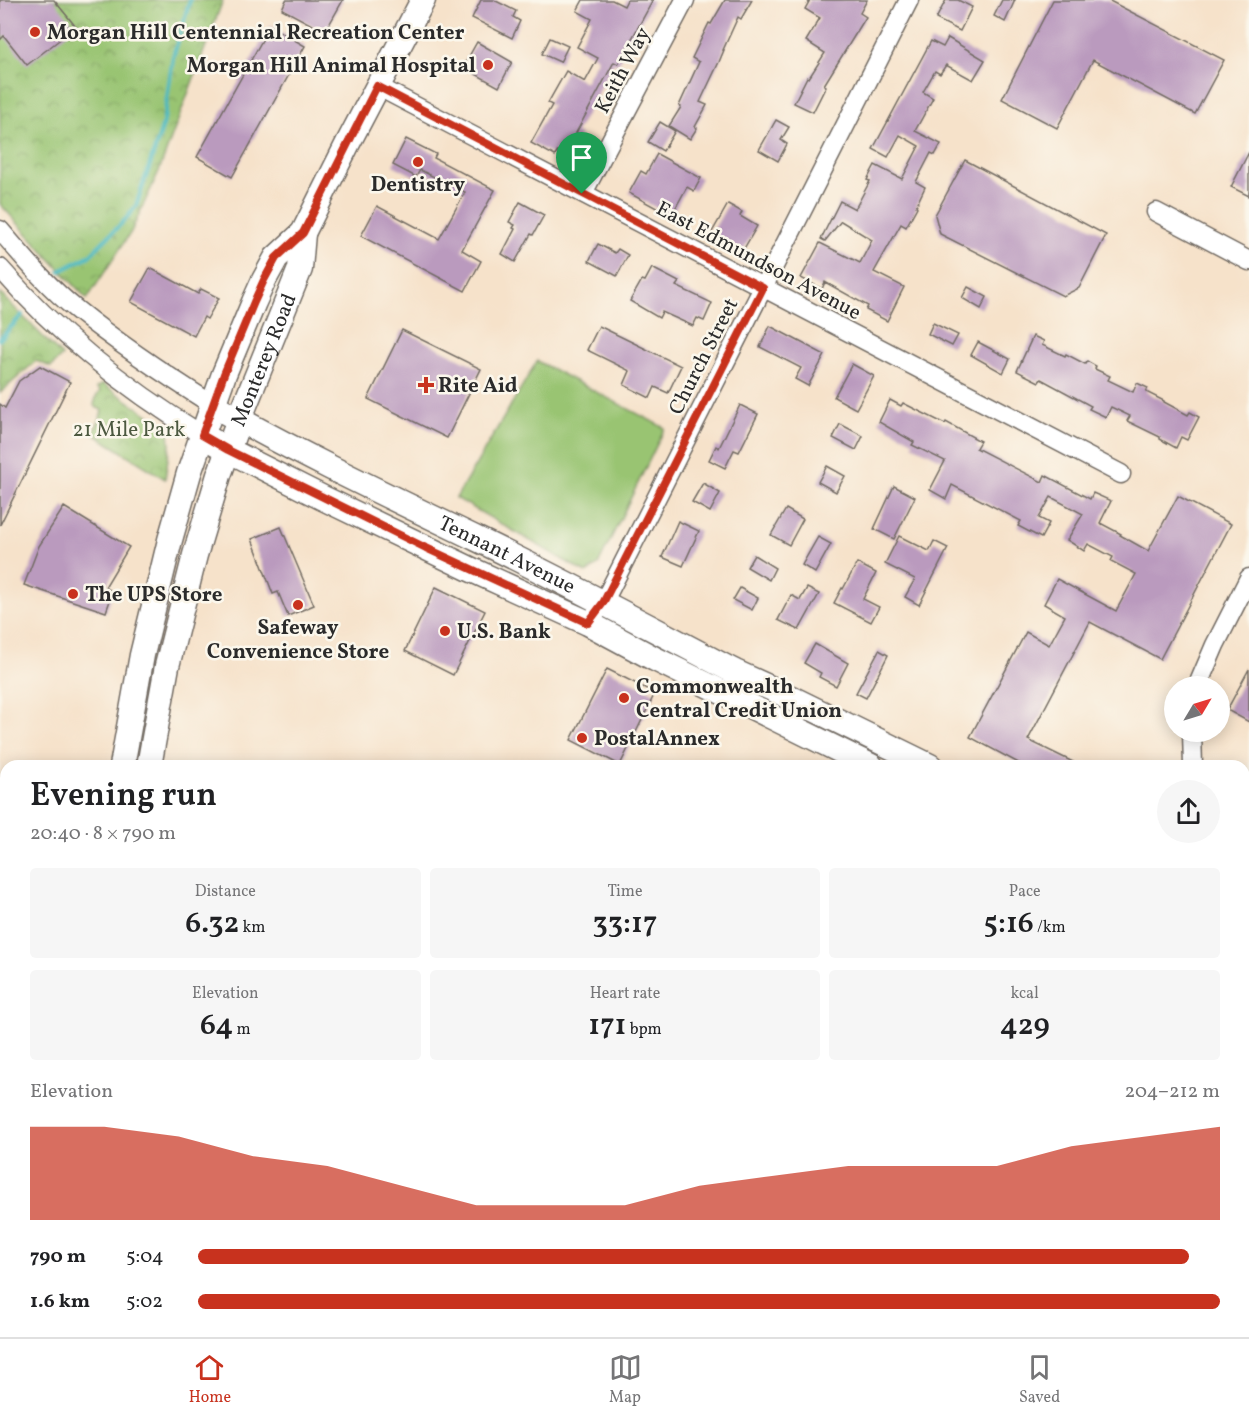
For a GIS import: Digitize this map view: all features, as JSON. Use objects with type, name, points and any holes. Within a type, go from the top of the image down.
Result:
[{"type":"main road","name":"Monterey Road","points":[[123,760],[142,655],[173,529],[202,435],[249,312],[276,258],[303,233],[423,0]]},
{"type":"main road","name":"Monterey Road","points":[[150,760],[167,666],[185,590],[207,514],[239,420],[300,268],[303,233]]},
{"type":"main road","name":"Tennant Avenue","points":[[213,405],[735,672],[918,760]]},
{"type":"main road","name":"Tennant Avenue","points":[[202,435],[426,548],[592,626],[859,760]]},
{"type":"street","name":"Keith Way","points":[[582,194],[685,0]]},
{"type":"street","name":"Church Street","points":[[592,626],[909,0]]},
{"type":"street","name":"East Edmundson Avenue","points":[[377,86],[1120,474]]},
{"type":"street","points":[[1156,212],[1249,261]]},
{"type":"street","points":[[0,230],[52,287],[76,309],[129,349],[213,405]]},
{"type":"street","points":[[0,268],[35,306],[103,367],[202,435]]},
{"type":"street","points":[[1202,676],[1249,578]]},
{"type":"street","points":[[1192,742],[1193,760]]},
{"type":"green space","points":[[0,0],[223,0],[159,171],[131,232],[87,299],[0,204]]},
{"type":"green space","points":[[0,293],[62,356],[51,367],[36,361],[0,393]]},
{"type":"green space","points":[[537,361],[665,428],[598,565],[586,573],[456,498]]},
{"type":"green space","name":"21 Mile Park","points":[[103,384],[169,429],[170,445],[165,479],[92,433],[99,422],[102,410],[94,405],[100,391],[96,388]]},
{"type":"building","name":"Morgan Hill Centennial Recreation Center","points":[[0,0],[54,0],[76,27],[27,65],[4,36],[0,40]]},
{"type":"building","points":[[286,0],[343,0],[325,32],[282,9]]},
{"type":"building","points":[[481,0],[494,0],[516,11],[513,17],[520,21],[512,38],[472,18]]},
{"type":"building","points":[[583,0],[612,0],[624,6],[627,0],[653,0],[618,64],[614,62],[576,133],[580,135],[568,157],[558,151],[555,156],[531,143],[552,105],[548,103],[566,71],[585,82],[598,58],[577,47],[592,19],[577,11]]},
{"type":"building","points":[[725,0],[752,0],[741,19],[738,17],[723,50],[700,102],[707,105],[690,139],[669,126],[681,107],[679,106],[699,62],[692,58],[709,23],[711,24]]},
{"type":"building","points":[[810,0],[867,0],[860,13],[866,17],[824,85],[826,86],[813,112],[794,103],[807,77],[809,78],[825,53],[806,41],[820,18],[805,9]]},
{"type":"building","points":[[946,0],[958,0],[972,7],[960,31],[936,19]]},
{"type":"building","points":[[1002,0],[1015,0],[1005,22],[994,16]]},
{"type":"building","points":[[1053,0],[1108,0],[1224,60],[1195,114],[1093,60],[1057,128],[1002,99]]},
{"type":"building","points":[[270,26],[305,46],[232,177],[197,157]]},
{"type":"building","points":[[550,38],[568,46],[560,62],[542,54]]},
{"type":"building","points":[[948,38],[985,60],[973,80],[946,65],[940,74],[935,71],[923,92],[933,98],[915,131],[941,144],[935,155],[931,153],[916,182],[925,187],[917,207],[906,227],[901,224],[874,272],[904,287],[887,321],[866,310],[868,306],[825,282],[822,289],[801,278],[820,243],[860,263],[872,240],[841,221],[825,241],[821,239],[840,201],[855,209],[870,181],[867,180],[875,165],[902,179],[919,146],[900,135],[888,157],[873,149],[931,41],[943,47]]},
{"type":"building","name":"Morgan Hill Animal Hospital","points":[[477,42],[512,62],[499,87],[463,67]]},
{"type":"building","points":[[776,120],[789,127],[781,140],[787,144],[778,161],[759,150]]},
{"type":"building","points":[[660,122],[675,131],[663,151],[648,142]]},
{"type":"building","points":[[406,139],[436,154],[434,158],[495,190],[462,250],[481,261],[465,291],[361,236],[377,206],[439,239],[465,192],[420,170],[416,177],[393,165]]},
{"type":"building","points":[[1249,152],[1249,196],[1231,187]]},
{"type":"building","points":[[657,154],[701,178],[694,191],[687,187],[671,216],[629,193],[641,171],[646,174]]},
{"type":"building","points":[[965,160],[1106,235],[1079,288],[1063,296],[940,234],[935,215]]},
{"type":"building","points":[[520,202],[544,215],[515,262],[502,254],[515,229],[513,228],[515,225],[509,222]]},
{"type":"building","points":[[728,204],[742,212],[740,216],[757,226],[742,252],[711,234]]},
{"type":"building","points":[[598,244],[615,253],[618,249],[628,255],[617,276],[589,261]]},
{"type":"building","points":[[150,268],[198,294],[201,289],[219,298],[207,319],[204,317],[194,336],[131,302]]},
{"type":"building","points":[[652,268],[679,282],[676,286],[712,303],[704,321],[697,318],[693,326],[662,312],[659,318],[630,301]]},
{"type":"building","points":[[968,287],[987,297],[981,309],[962,298]]},
{"type":"building","points":[[933,323],[958,335],[952,346],[928,334]]},
{"type":"building","points":[[599,326],[681,366],[668,393],[655,387],[650,398],[624,385],[630,371],[587,350]]},
{"type":"building","points":[[770,326],[825,355],[808,386],[795,379],[801,368],[760,347]]},
{"type":"building","points":[[402,330],[481,369],[447,438],[368,399]]},
{"type":"building","points":[[1033,336],[1044,341],[1042,345],[1065,356],[1066,354],[1085,364],[1087,361],[1096,366],[1095,369],[1110,376],[1108,380],[1133,392],[1137,383],[1148,388],[1146,392],[1164,402],[1188,415],[1190,412],[1199,417],[1187,440],[1181,437],[1176,448],[1160,437],[1127,421],[1130,416],[1111,407],[1106,417],[1089,409],[1091,406],[1041,379],[1039,382],[1017,371]]},
{"type":"building","points":[[978,342],[1010,359],[1003,373],[971,355]]},
{"type":"building","points":[[852,364],[874,376],[856,409],[834,397]]},
{"type":"building","points":[[40,366],[70,382],[0,525],[0,404],[5,408],[19,381]]},
{"type":"building","points":[[890,400],[901,406],[903,403],[945,424],[946,422],[980,441],[976,448],[1042,482],[1045,475],[1090,499],[1093,493],[1111,501],[1100,523],[1148,551],[1178,496],[1231,524],[1160,659],[1090,622],[1028,740],[1069,760],[1013,760],[970,737],[1026,632],[1049,645],[1065,616],[1044,604],[1057,579],[1116,611],[1136,574],[1111,561],[1113,557],[1088,544],[1084,551],[1067,540],[1083,514],[1051,497],[1039,518],[1049,523],[1041,538],[1018,526],[1021,521],[952,485],[946,499],[930,490],[945,461],[912,445],[914,442],[879,422]]},
{"type":"building","points":[[740,405],[758,414],[739,452],[734,450],[725,468],[709,460],[716,446],[719,448]]},
{"type":"building","points":[[840,424],[863,436],[856,450],[833,438]]},
{"type":"building","points":[[827,466],[845,476],[836,492],[818,482]]},
{"type":"building","points":[[703,483],[720,493],[710,512],[692,502]]},
{"type":"building","points":[[894,486],[915,497],[894,539],[874,529]]},
{"type":"building","points":[[64,507],[129,547],[105,587],[113,592],[106,612],[24,585],[39,546]]},
{"type":"building","points":[[786,509],[803,519],[789,545],[771,535]]},
{"type":"building","points":[[678,521],[699,531],[683,566],[662,557]]},
{"type":"building","points":[[281,527],[314,605],[288,616],[278,592],[273,594],[252,539]]},
{"type":"building","points":[[899,536],[929,551],[934,541],[948,548],[919,605],[905,597],[915,579],[885,564]]},
{"type":"building","points":[[818,537],[831,544],[815,573],[802,565]]},
{"type":"building","points":[[754,555],[775,568],[769,580],[747,567]]},
{"type":"building","points":[[857,563],[876,573],[863,599],[879,607],[871,622],[834,603]]},
{"type":"building","name":"U.S. Bank","points":[[436,587],[485,611],[453,675],[405,651]]},
{"type":"building","points":[[740,588],[758,598],[752,610],[733,600]]},
{"type":"building","points":[[807,588],[819,594],[799,630],[778,620],[791,595],[800,600]]},
{"type":"building","points":[[815,644],[848,663],[836,686],[819,677],[821,673],[804,663]]},
{"type":"building","points":[[879,650],[888,655],[866,698],[856,693]]},
{"type":"building","points":[[607,669],[655,693],[622,760],[610,760],[571,740]]},
{"type":"building","points":[[1249,669],[1249,722],[1230,712],[1230,704]]},
{"type":"waterway","points":[[60,271],[89,256],[136,206],[163,125],[173,57],[190,0]]},
{"type":"waterway","points":[[0,339],[22,315]]},
{"type":"place","name":"Morgan Hill Centennial Recreation Center","points":[[35,32]]},
{"type":"place","name":"Morgan Hill Animal Hospital","points":[[488,65]]},
{"type":"place","name":"Dentistry","points":[[418,162]]},
{"type":"place","name":"Rite Aid","points":[[426,385]]},
{"type":"place","name":"The UPS Store","points":[[73,594]]},
{"type":"place","name":"Safeway Convenience Store","points":[[298,605]]},
{"type":"place","name":"U.S. Bank","points":[[445,631]]},
{"type":"place","name":"Commonwealth Central Credit Union","points":[[624,698]]},
{"type":"place","name":"PostalAnnex","points":[[582,738]]},
{"type":"route","points":[[377,86],[582,194],[763,288],[603,603],[588,623],[323,498],[202,435],[224,374],[264,280],[276,258],[303,233],[377,86]]}]
